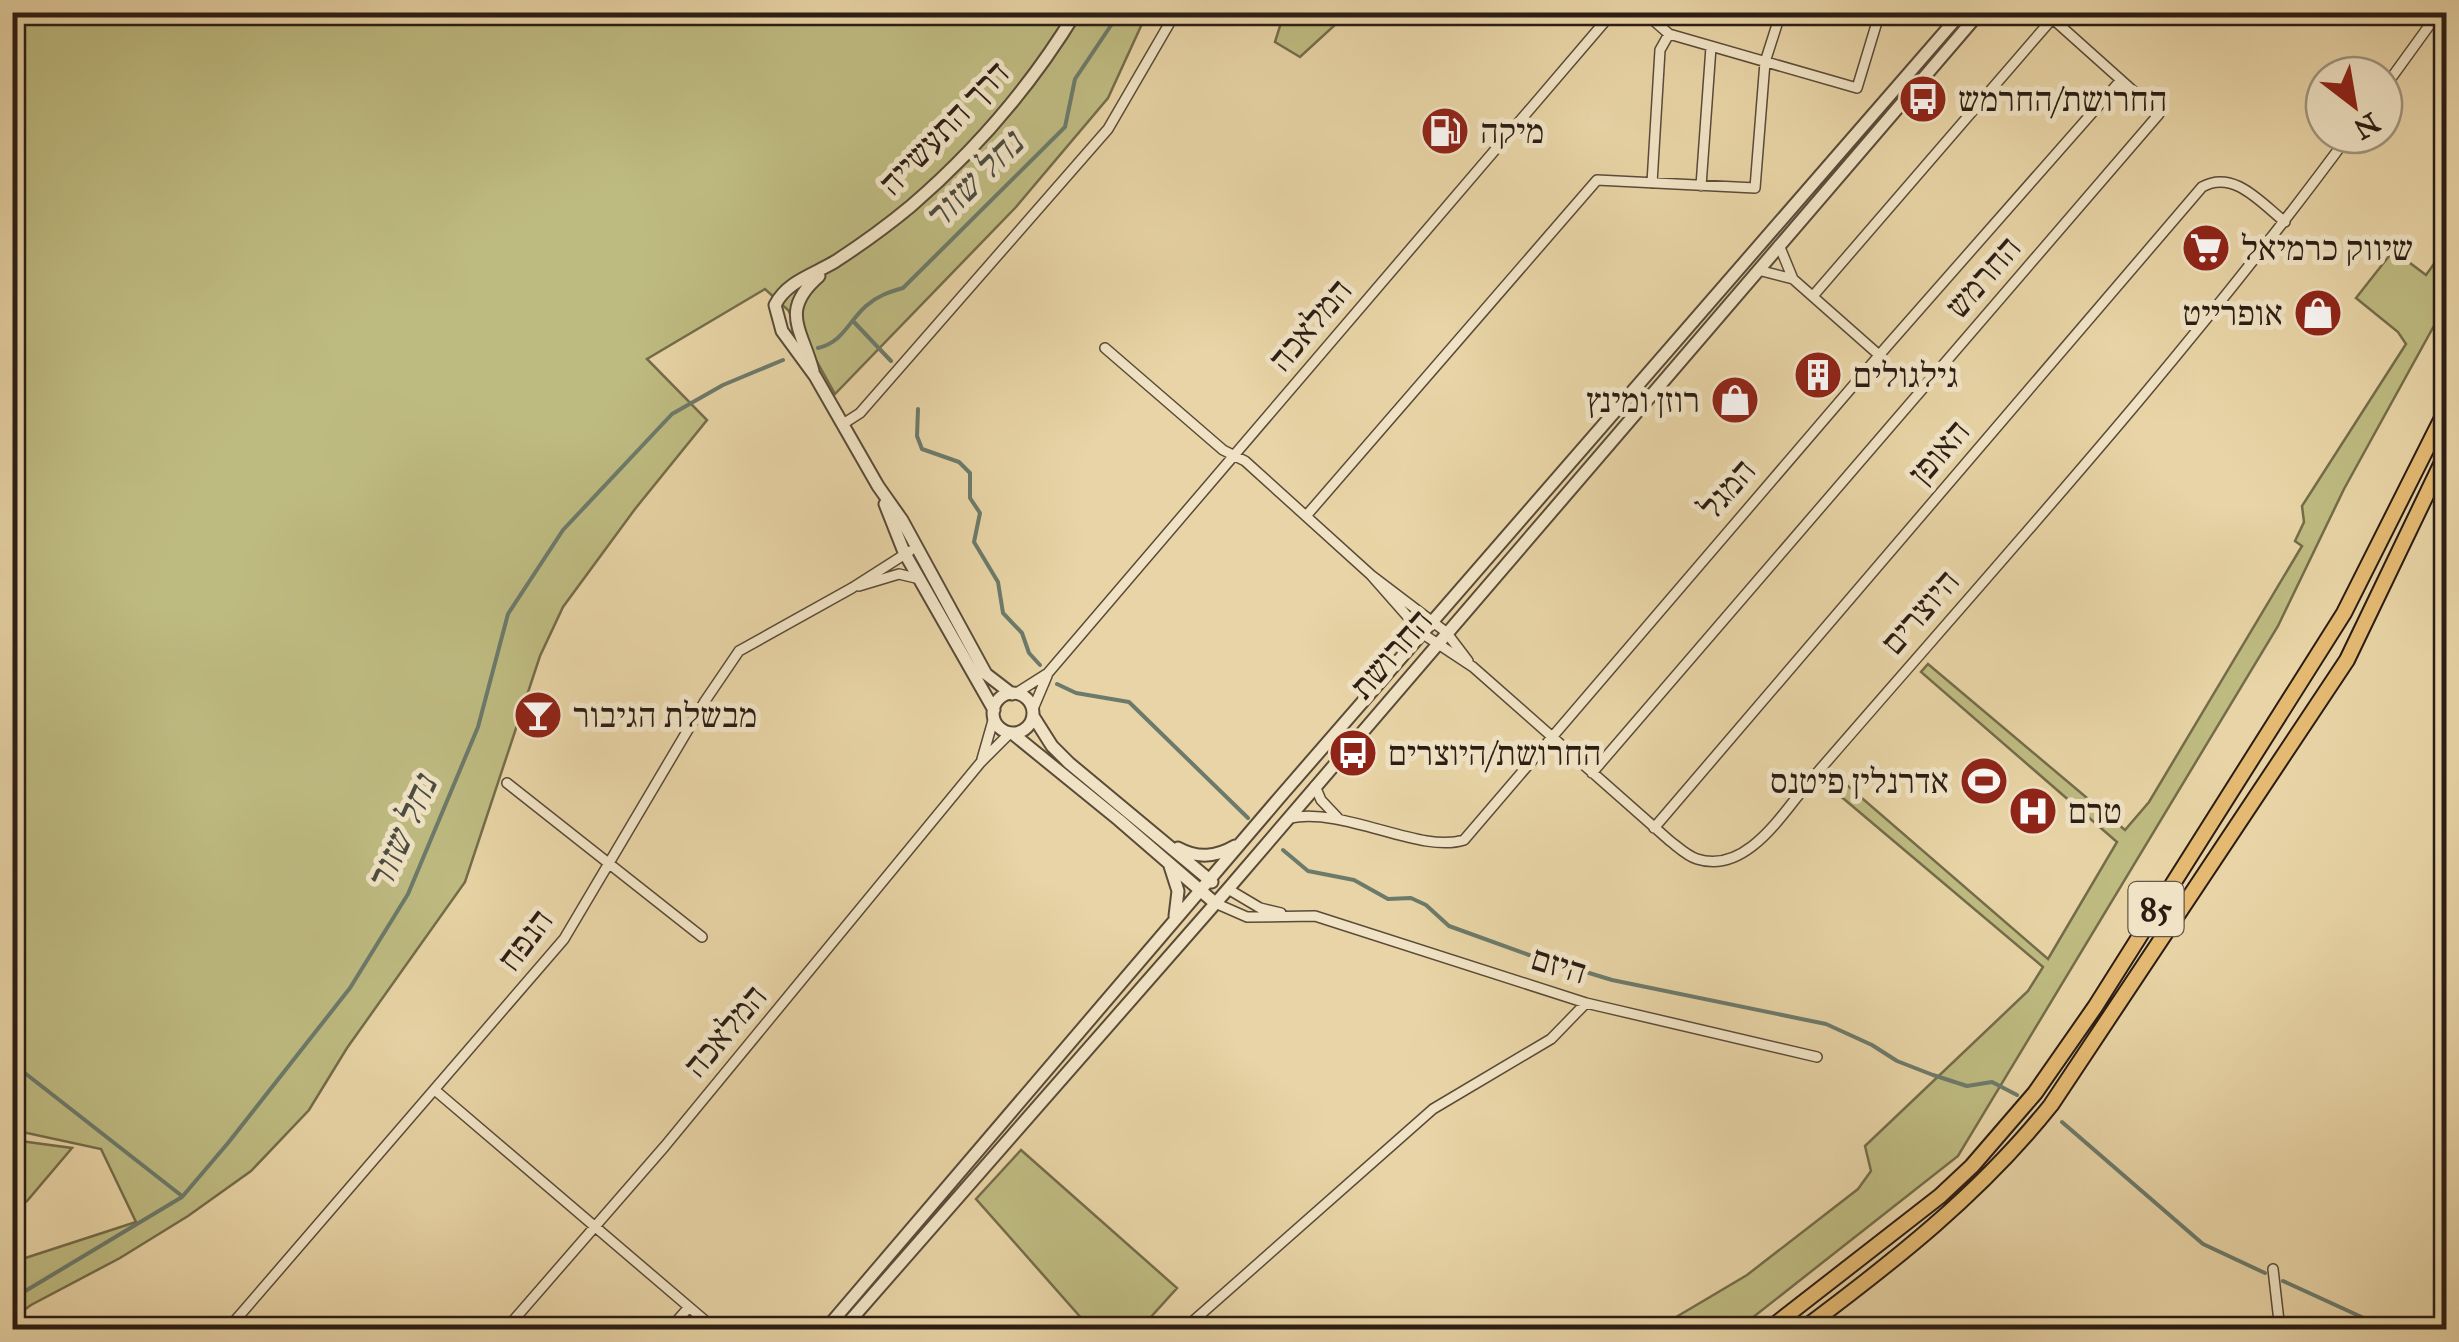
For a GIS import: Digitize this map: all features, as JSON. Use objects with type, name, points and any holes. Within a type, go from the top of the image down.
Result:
[{"type":"highway","name":"85","points":[[1768,1330],[1940,1196],[2004,1132],[2035,1093],[2344,614],[2446,410]]},
{"type":"highway","name":"85","points":[[1802,1330],[1953,1211],[2008,1157],[2051,1105],[2347,660],[2446,454]]},
{"type":"street","name":"דרך התעשייה","points":[[815,376],[797,326],[796,305],[802,290],[912,205],[984,138],[1049,57],[1076,12]]},
{"type":"street","points":[[1033,713],[1029,700],[1013,694],[986,674],[910,551],[843,424],[860,413],[1108,130],[1176,12]]},
{"type":"street","name":"המלאכה","points":[[981,762],[1000,699],[1048,673],[1613,12]]},
{"type":"street","points":[[1644,12],[1669,34],[1857,88],[1880,12]]},
{"type":"street","points":[[1306,516],[1597,180],[1756,188],[1766,62],[1781,12]]},
{"type":"street","name":"החרושת","points":[[842,1330],[1228,889],[1980,12]]},
{"type":"street","points":[[2404,60],[2439,12]]},
{"type":"street","name":"החרושת","points":[[825,1330],[1204,886],[1961,13]]},
{"type":"street","points":[[1813,296],[2049,16]]},
{"type":"street","name":"החרמש","points":[[1592,773],[2159,114],[2049,16]]},
{"type":"street","points":[[1652,183],[1660,50],[1669,34]]},
{"type":"street","points":[[1701,186],[1711,46]]},
{"type":"street","name":"המגל","points":[[1288,818],[1338,818],[1437,842],[1464,840],[1879,355],[2121,80]]},
{"type":"street","name":"היוצרים","points":[[1372,575],[1423,634],[1473,667],[1654,828],[1698,860],[1725,860],[1752,847],[2170,363],[2286,222],[2335,155]]},
{"type":"street","name":"האופן","points":[[1654,828],[2202,187],[2218,181],[2233,182],[2286,222]]},
{"type":"street","points":[[1778,245],[1793,278],[1879,355]]},
{"type":"street","name":"דרך התעשייה","points":[[833,263],[787,288],[774,305],[782,330],[843,424]]},
{"type":"street","points":[[1758,270],[1793,278]]},
{"type":"street","points":[[1105,348],[1372,575]]},
{"type":"street","points":[[910,551],[920,579],[1000,728],[1011,733]]},
{"type":"street","name":"הנפח","points":[[231,1328],[564,940],[714,686],[739,652],[910,551]]},
{"type":"street","name":"הנפח","points":[[852,588],[899,574],[920,579]]},
{"type":"street","name":"היוצרים","points":[[1372,575],[1446,632],[1473,667]]},
{"type":"street","name":"המלאכה","points":[[505,1330],[596,1228],[981,762],[1011,733],[1025,729],[1048,673]]},
{"type":"street","name":"היזם","points":[[1033,713],[1052,746],[1166,842],[1215,903],[1247,917],[1315,916],[1586,1003],[1817,1057]]},
{"type":"street","name":"היזם","points":[[1011,733],[1204,886],[1228,889],[1260,908],[1288,915]]},
{"type":"street","points":[[507,783],[702,936]]},
{"type":"street","points":[[1316,786],[1338,818]]},
{"type":"street","points":[[1120,820],[1132,814]]},
{"type":"street","points":[[1166,842],[1185,852],[1209,856],[1244,841]]},
{"type":"street","points":[[1169,862],[1178,898],[1174,922]]},
{"type":"street","points":[[1183,1330],[1423,1118],[1552,1039],[1586,1003]]},
{"type":"street","points":[[436,1091],[716,1330]]},
{"type":"street","points":[[2273,1269],[2280,1330]]},
{"type":"street","points":[[669,1330],[689,1307]]},
{"type":"street","points":[[855,1315],[868,1330]]},
{"type":"shaded area","points":[[1284,12],[1348,13],[1300,57],[1275,42]]},
{"type":"shaded area","points":[[13,13],[1147,13],[1108,98],[1016,207],[835,394],[788,310],[765,289],[647,359],[707,420],[563,607],[540,656],[465,882],[347,1048],[309,1110],[251,1171],[120,1258],[13,1318],[13,1262],[136,1222],[101,1149],[13,1130]]},
{"type":"shaded area","points":[[2446,247],[2446,304],[2344,489],[2278,626],[1958,1156],[1738,1329],[1656,1329],[1747,1275],[1858,1189],[1871,1171],[1865,1146],[2028,991],[2043,967],[1825,783],[1833,773],[2048,959],[2117,842],[1921,672],[1928,664],[2125,830],[2149,802],[2302,546],[2295,541],[2304,522],[2302,506],[2406,344],[2398,332],[2356,298],[2389,256],[2398,254],[2426,275]]},
{"type":"shaded area","points":[[13,1140],[72,1148],[27,1201],[13,1209]]},
{"type":"shaded area","points":[[1021,1150],[1177,1288],[1140,1329],[1091,1329],[976,1199]]},
{"type":"waterway","name":"נחל שזור","points":[[818,348],[839,336],[870,303],[903,288],[1065,127],[1075,79],[1120,12]]},
{"type":"waterway","points":[[853,321],[891,361]]},
{"type":"waterway","name":"נחל שזור","points":[[12,1299],[182,1197],[228,1143],[350,988],[408,894],[478,727],[508,614],[563,530],[672,414],[723,385],[783,360]]},
{"type":"waterway","points":[[918,409],[917,436],[922,449],[959,462],[970,473],[970,498],[980,513],[974,542],[998,582],[1003,613],[1022,633],[1029,653],[1040,665]]},
{"type":"waterway","points":[[1057,684],[1076,693],[1129,702],[1248,818]]},
{"type":"waterway","points":[[1283,850],[1308,871],[1354,880],[1388,899],[1411,898],[1426,905],[1449,926],[1529,955],[1547,955],[1612,980],[1826,1024],[1933,1075],[1967,1086],[1992,1082],[2017,1095]]},
{"type":"waterway","points":[[12,1063],[182,1196]]},
{"type":"waterway","points":[[2062,1122],[2203,1244],[2265,1273]]},
{"type":"waterway","points":[[2283,1281],[2390,1330]]},
{"type":"place","name":"החרושת/החרמש","points":[[1923,99]]},
{"type":"place","name":"מיקה","points":[[1445,131]]},
{"type":"place","name":"שיווק כרמיאל","points":[[2206,248]]},
{"type":"place","name":"אופרייט","points":[[2318,313]]},
{"type":"place","name":"גילגולים","points":[[1818,375]]},
{"type":"place","name":"רוזן ומינץ","points":[[1735,400]]},
{"type":"place","name":"מבשלת הגיבור","points":[[538,715]]},
{"type":"place","name":"החרושת/היוצרים","points":[[1353,753]]},
{"type":"place","name":"אדרנלין פיטנס","points":[[1984,781]]},
{"type":"place","name":"טרם","points":[[2033,811]]}]
